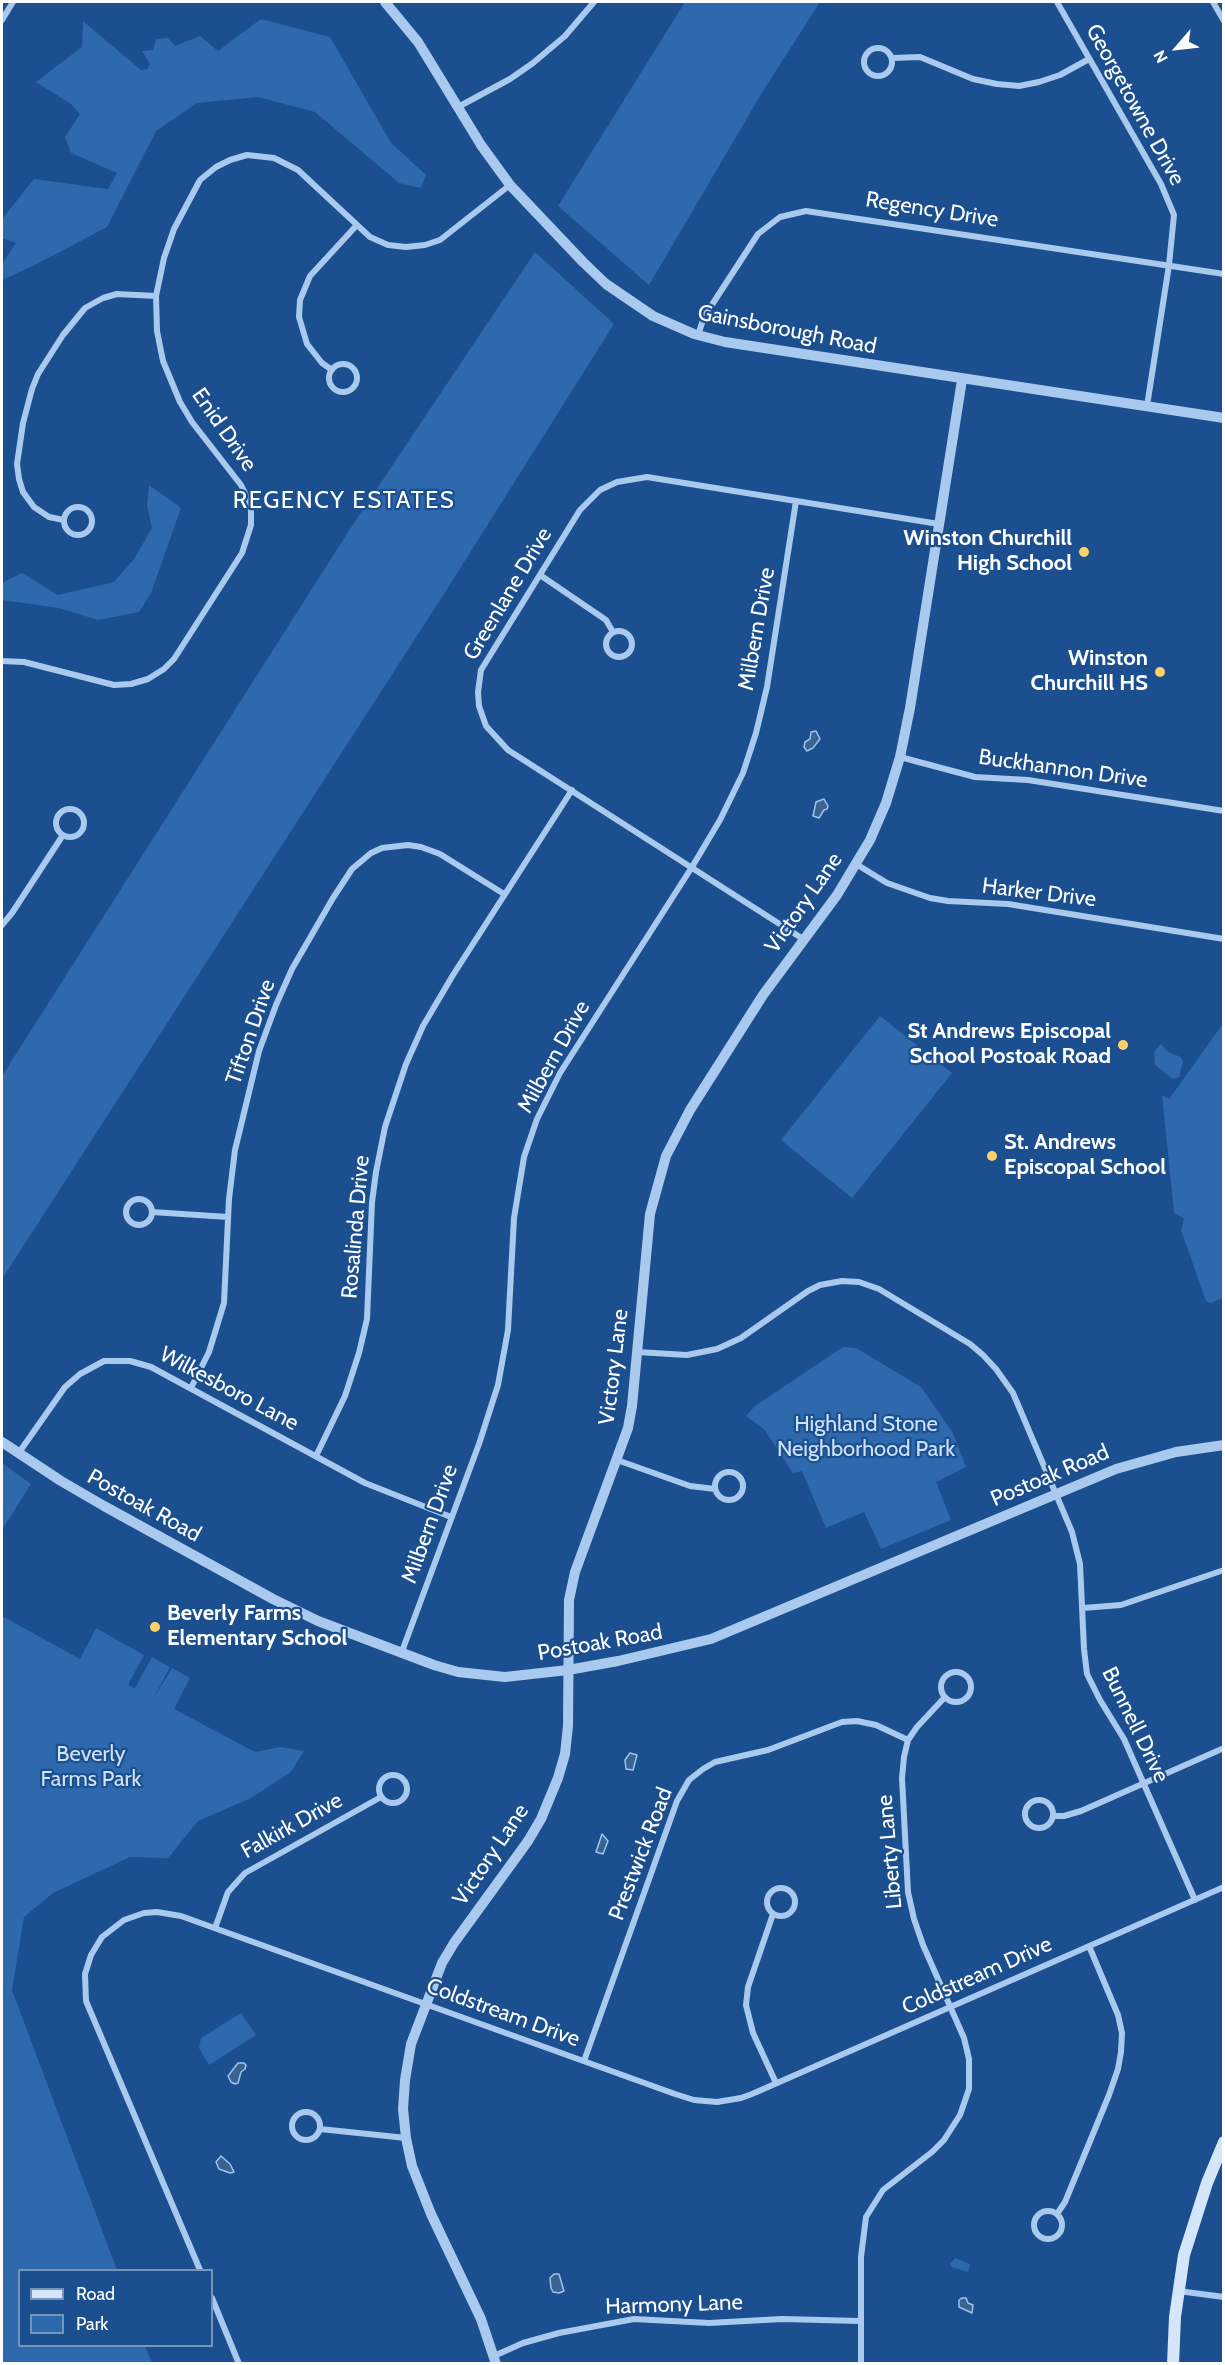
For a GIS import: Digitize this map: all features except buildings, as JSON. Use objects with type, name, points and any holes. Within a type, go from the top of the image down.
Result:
[{"type":"main road","points":[[1173,2364],[1178,2291],[1184,2255],[1194,2220],[1224,2142]]},
{"type":"street","points":[[2,21],[13,2]]},
{"type":"street","name":"Gainsborough Road","points":[[384,2],[418,42],[481,145],[510,185],[606,284],[653,316],[698,335],[736,344],[1224,418]]},
{"type":"street","points":[[458,107],[533,63],[570,31],[594,2]]},
{"type":"street","name":"Georgetowne Drive","points":[[1057,2],[1161,184],[1171,206],[1174,224],[1147,406]]},
{"type":"street","points":[[1213,2],[1224,21]]},
{"type":"street","points":[[877,48],[886,50],[892,58],[889,71],[880,76],[871,74],[865,66],[866,56],[877,48]]},
{"type":"street","points":[[892,58],[920,57],[973,79],[1019,86],[1060,75],[1089,59]]},
{"type":"street","name":"Enid Drive","points":[[2,661],[24,662],[114,685],[131,684],[148,679],[164,669],[174,659],[242,553],[249,537],[251,511],[247,497],[241,485],[192,422],[170,381],[157,331],[156,296],[168,243],[193,191],[208,173],[230,160],[257,155],[282,160],[298,170],[370,237],[388,245],[406,247],[425,245],[440,240],[510,185]]},
{"type":"street","name":"Regency Drive","points":[[698,335],[704,317],[758,234],[780,217],[796,212],[832,213],[1224,273]]},
{"type":"street","points":[[332,370],[322,363],[302,334],[299,317],[300,300],[310,276],[356,226]]},
{"type":"street","points":[[64,520],[49,517],[34,507],[23,492],[19,480],[17,464],[23,423],[38,374],[63,335],[85,308],[103,298],[117,294],[156,296]]},
{"type":"street","points":[[339,365],[351,367],[356,374],[354,387],[347,392],[335,389],[330,382],[332,370],[339,365]]},
{"type":"street","name":"Victory Lane","points":[[495,2360],[481,2319],[417,2180],[406,2138],[403,2109],[411,2043],[424,2004],[448,1953],[528,1841],[551,1797],[567,1740],[568,1612],[572,1588],[575,1572],[628,1428],[650,1214],[666,1156],[701,1091],[763,995],[831,903],[856,864],[883,813],[900,757],[910,708],[962,380]]},
{"type":"street","name":"Greenlane Drive","points":[[803,939],[519,757],[498,741],[486,726],[479,706],[479,679],[484,662],[589,499],[600,490],[623,480],[647,477],[939,524]]},
{"type":"street","name":"Milbern Drive","points":[[401,1654],[484,1430],[502,1368],[508,1330],[516,1198],[524,1157],[537,1119],[565,1065],[692,867],[729,803],[743,773],[767,687],[796,501]]},
{"type":"street","points":[[76,506],[88,510],[92,521],[91,528],[81,535],[69,531],[64,520],[65,514],[76,506]]},
{"type":"street","points":[[540,575],[600,615],[613,632]]},
{"type":"street","points":[[622,631],[630,638],[631,649],[624,656],[615,656],[608,651],[606,642],[613,632],[622,631]]},
{"type":"street","name":"Buckhannon Drive","points":[[900,757],[975,777],[996,780],[1028,780],[1224,811]]},
{"type":"street","name":"Rosalinda Drive","points":[[316,1456],[345,1396],[361,1347],[367,1319],[375,1179],[385,1127],[397,1088],[423,1026],[504,894],[572,790]]},
{"type":"street","points":[[68,809],[78,811],[84,819],[83,828],[77,835],[63,835],[57,827],[58,818],[68,809]]},
{"type":"street","points":[[2,925],[63,835]]},
{"type":"street","name":"Tifton Drive","points":[[191,1388],[209,1352],[224,1304],[228,1217],[235,1152],[259,1051],[271,1018],[299,957],[330,902],[352,869],[371,853],[382,848],[408,845],[422,847],[440,854],[504,894]]},
{"type":"street","name":"Harker Drive","points":[[856,864],[887,883],[930,898],[1008,904],[1224,939]]},
{"type":"street","points":[[136,1199],[149,1203],[152,1212],[149,1220],[141,1225],[132,1223],[126,1214],[129,1204],[136,1199]]},
{"type":"street","points":[[152,1212],[228,1217]]},
{"type":"street","name":"Bunnell Drive","points":[[637,1352],[687,1355],[717,1349],[741,1338],[817,1286],[842,1281],[866,1283],[879,1289],[970,1344],[996,1369],[1013,1394],[1072,1532],[1080,1564],[1087,1674],[1124,1739],[1195,1900]]},
{"type":"street","name":"Wilkesboro Lane","points":[[18,1454],[65,1388],[80,1374],[104,1361],[130,1360],[151,1367],[368,1484],[451,1517]]},
{"type":"street","name":"Postoak Road","points":[[2,1442],[104,1506],[273,1599],[353,1636],[401,1654],[458,1672],[482,1676],[526,1676],[568,1670],[652,1655],[711,1639],[1116,1469],[1146,1459],[1196,1448],[1224,1445]]},
{"type":"street","points":[[617,1460],[690,1486],[715,1489],[723,1499],[729,1500],[740,1495],[742,1483],[735,1473],[723,1473],[715,1483],[715,1489]]},
{"type":"street","points":[[1083,1608],[1121,1605],[1224,1570]]},
{"type":"street","name":"Liberty Lane","points":[[955,1672],[967,1677],[971,1689],[964,1700],[951,1701],[945,1697],[941,1685],[944,1679],[955,1672]]},
{"type":"street","name":"Liberty Lane","points":[[861,2364],[862,2240],[864,2224],[870,2208],[883,2190],[944,2140],[953,2128],[969,2089],[969,2060],[964,2038],[923,1945],[908,1892],[904,1757],[908,1740],[945,1697]]},
{"type":"street","name":"Prestwick Road","points":[[584,2061],[677,1801],[689,1780],[703,1768],[716,1762],[768,1750],[842,1722],[857,1721],[876,1725],[908,1740]]},
{"type":"street","points":[[1053,1816],[1064,1816],[1081,1811],[1224,1748]]},
{"type":"street","name":"Falkirk Drive","points":[[398,1777],[405,1782],[407,1791],[400,1801],[392,1803],[381,1797],[380,1784],[386,1778],[398,1777]]},
{"type":"street","name":"Falkirk Drive","points":[[215,1928],[228,1892],[245,1873],[381,1797]]},
{"type":"street","points":[[1043,1800],[1049,1804],[1053,1816],[1051,1822],[1041,1829],[1029,1825],[1024,1813],[1031,1802],[1043,1800]]},
{"type":"street","points":[[780,1887],[788,1889],[794,1896],[793,1909],[786,1915],[773,1914],[766,1903],[768,1894],[780,1887]]},
{"type":"street","name":"Coldstream Drive","points":[[199,2269],[91,2014],[85,1987],[88,1961],[94,1949],[102,1937],[124,1920],[144,1913],[168,1913],[675,2094],[717,2102],[741,2098],[1224,1887]]},
{"type":"street","points":[[773,1914],[748,1987],[746,2005],[753,2033],[776,2083]]},
{"type":"street","points":[[1057,2214],[1065,2202],[1109,2095],[1121,2052],[1122,2033],[1118,2015],[1089,1946]]},
{"type":"street","points":[[306,2112],[315,2115],[320,2129],[311,2140],[301,2139],[294,2133],[292,2124],[297,2115],[306,2112]]},
{"type":"street","points":[[320,2129],[406,2138]]},
{"type":"street","points":[[1045,2211],[1057,2214],[1061,2220],[1061,2232],[1050,2240],[1038,2236],[1033,2225],[1035,2218],[1045,2211]]},
{"type":"street","points":[[1178,2291],[1224,2297]]},
{"type":"street","points":[[213,2300],[239,2364]]},
{"type":"street","name":"Harmony Lane","points":[[495,2360],[541,2337],[615,2321],[666,2320],[709,2323],[782,2319],[860,2321]]},
{"type":"green space","points":[[685,2],[820,2],[763,91],[649,285],[558,206]]},
{"type":"green space","points":[[261,19],[330,37],[391,143],[426,175],[421,188],[399,183],[315,112],[258,97],[197,103],[156,131],[107,227],[2,280],[2,264],[16,243],[2,238],[2,219],[34,179],[108,189],[117,173],[71,153],[65,137],[80,114],[71,104],[36,82],[82,47],[83,21],[141,70],[147,69],[150,64],[142,51],[153,50],[156,39],[168,38],[175,46],[200,36],[218,51]]},
{"type":"green space","points":[[535,252],[614,324],[444,594],[2,1279],[2,1076],[350,529]]},
{"type":"green space","points":[[149,485],[181,508],[151,593],[139,612],[98,620],[59,608],[2,600],[2,583],[22,573],[58,595],[114,582],[134,559],[152,528],[147,506]]},
{"type":"green space","points":[[880,1016],[952,1073],[852,1198],[781,1140]]},
{"type":"green space","points":[[1222,1025],[1224,1298],[1210,1303],[1206,1301],[1181,1230],[1184,1219],[1174,1212],[1162,1095],[1169,1099]]},
{"type":"green space","points":[[1161,1044],[1168,1052],[1181,1057],[1183,1062],[1179,1077],[1173,1079],[1155,1065],[1154,1052]]},
{"type":"green space","name":"Highland Stone Neighborhood Park","points":[[843,1347],[856,1348],[921,1387],[953,1433],[966,1467],[936,1482],[951,1520],[881,1549],[864,1512],[826,1528],[802,1471],[793,1473],[764,1429],[746,1416],[755,1406]]},
{"type":"green space","points":[[2,1463],[31,1484],[2,1530]]},
{"type":"green space","name":"Beverly Farms Park","points":[[2,1616],[80,1659],[96,1628],[144,1655],[128,1685],[140,1691],[135,1688],[152,1657],[170,1667],[153,1699],[172,1668],[190,1678],[174,1709],[255,1752],[280,1747],[304,1751],[291,1772],[251,1798],[198,1821],[168,1858],[130,1857],[53,1893],[24,1917],[12,1990],[117,2269],[18,2269],[18,2347],[145,2347],[152,2363],[2,2363]]},
{"type":"green space","points":[[241,2013],[256,2035],[209,2065],[199,2048],[201,2038]]},
{"type":"green space","points":[[955,2258],[970,2264],[968,2272],[952,2267],[950,2264]]},
{"type":"shaded area","points":[[816,731],[820,739],[813,748],[807,751],[804,747],[805,742],[810,739],[811,732]]},
{"type":"shaded area","points":[[824,799],[828,806],[827,809],[819,818],[813,816],[816,802]]},
{"type":"shaded area","points":[[630,1753],[637,1755],[633,1770],[626,1769],[625,1760]]},
{"type":"shaded area","points":[[602,1834],[608,1841],[603,1854],[596,1852]]},
{"type":"shaded area","points":[[238,2063],[246,2065],[238,2083],[235,2084],[228,2076]]},
{"type":"shaded area","points":[[221,2156],[230,2164],[234,2172],[219,2169],[216,2162]]},
{"type":"shaded area","points":[[554,2274],[559,2274],[564,2291],[553,2292],[550,2278]]},
{"type":"shaded area","points":[[966,2298],[968,2303],[973,2305],[972,2313],[959,2307],[959,2300]]},
{"type":"place","name":"Winston Churchill High School","points":[[1084,552]]},
{"type":"place","name":"Winston Churchill HS","points":[[1160,672]]},
{"type":"place","name":"St Andrews Episcopal School Postoak Road","points":[[1123,1045]]},
{"type":"place","name":"St. Andrews Episcopal School","points":[[992,1156]]},
{"type":"place","name":"Beverly Farms Elementary School","points":[[155,1627]]},
{"type":"district","name":"REGENCY ESTATES","points":[[344,501]]}]
